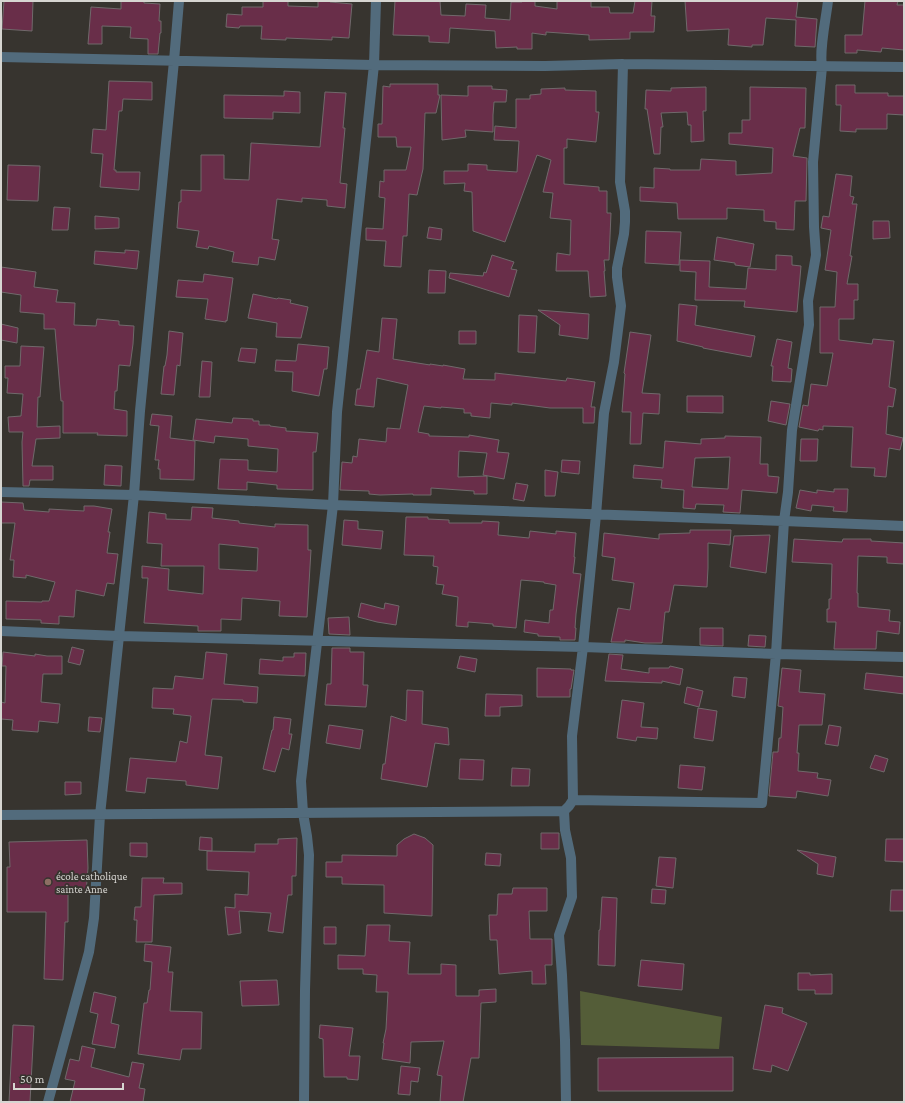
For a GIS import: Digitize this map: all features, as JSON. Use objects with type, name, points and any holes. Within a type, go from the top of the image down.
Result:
[{"type":"street","points":[[48,1102],[89,952],[94,918],[100,815],[134,495],[141,404],[179,1]]},
{"type":"street","points":[[304,1102],[309,855],[303,813],[302,781],[333,505],[337,412],[374,65],[376,1]]},
{"type":"street","points":[[573,800],[762,803],[776,654],[784,521],[788,492],[792,430],[809,324],[808,301],[816,255],[813,162],[823,41],[828,1]]},
{"type":"street","points":[[1,57],[374,65],[545,66],[623,64],[904,67]]},
{"type":"street","points":[[1,816],[564,811],[569,806],[573,800],[572,736],[584,647],[604,413],[614,362],[621,306],[617,277],[625,222],[625,211],[620,182],[623,64]]},
{"type":"street","points":[[1,492],[134,495],[333,505],[904,526]]},
{"type":"street","points":[[1,631],[119,636],[584,647],[904,657]]},
{"type":"street","points":[[564,811],[571,858],[572,897],[559,935],[564,1004],[566,1102]]},
{"type":"green space","points":[[580,991],[722,1017],[719,1049],[581,1045]]},
{"type":"building","points":[[4,1],[33,1],[32,31],[2,29]]},
{"type":"building","points":[[121,1],[144,1],[144,3],[160,4],[159,21],[161,21],[161,33],[158,54],[148,54],[148,39],[130,38],[131,27],[102,26],[102,44],[88,44],[91,7],[121,9]]},
{"type":"building","points":[[263,1],[288,1],[288,6],[318,7],[318,1],[352,4],[349,38],[332,37],[332,40],[286,38],[286,40],[261,39],[262,26],[240,26],[239,28],[226,27],[227,14],[242,15],[242,7],[263,7]]},
{"type":"building","points":[[395,1],[440,1],[441,15],[465,16],[466,4],[486,5],[485,18],[510,20],[511,2],[535,1],[535,6],[557,9],[557,1],[591,1],[591,7],[609,7],[610,13],[633,13],[635,1],[652,1],[651,16],[655,16],[654,32],[630,32],[630,39],[589,40],[589,35],[546,32],[546,35],[532,33],[532,49],[517,49],[517,47],[496,48],[495,31],[450,28],[449,43],[429,42],[429,36],[393,35]]},
{"type":"building","points":[[685,1],[798,1],[796,17],[817,19],[815,47],[795,46],[796,20],[766,18],[763,45],[752,45],[752,47],[728,45],[729,29],[687,31]]},
{"type":"building","points":[[865,1],[898,1],[897,5],[904,5],[904,50],[882,48],[881,52],[857,50],[857,53],[845,53],[845,35],[862,35]]},
{"type":"building","points":[[109,81],[152,82],[152,100],[123,99],[122,111],[119,111],[114,170],[116,170],[116,172],[140,172],[139,190],[100,187],[103,154],[91,153],[93,129],[106,130]]},
{"type":"building","points":[[390,84],[438,84],[438,95],[440,95],[436,113],[425,113],[423,169],[417,195],[409,194],[407,236],[403,236],[401,267],[384,266],[386,241],[366,240],[366,228],[383,229],[385,198],[379,197],[380,181],[384,182],[384,170],[406,170],[411,147],[397,147],[396,137],[378,137],[378,124],[382,124],[383,86],[390,87]]},
{"type":"building","points":[[836,85],[855,85],[855,93],[888,93],[888,96],[904,96],[904,115],[887,114],[887,129],[856,129],[856,132],[840,131],[841,105],[836,105]]},
{"type":"building","points":[[468,86],[492,86],[492,89],[507,90],[506,102],[494,102],[493,132],[465,130],[466,137],[442,140],[441,95],[468,96]]},
{"type":"building","points":[[706,87],[706,111],[703,111],[704,141],[691,142],[691,125],[688,125],[687,112],[661,113],[663,127],[661,127],[660,154],[654,154],[647,109],[645,109],[646,90],[671,91],[671,88]]},
{"type":"building","points":[[750,87],[806,88],[805,128],[800,128],[793,156],[807,158],[806,201],[795,201],[794,230],[776,229],[776,222],[764,221],[764,210],[727,208],[727,219],[678,219],[677,203],[640,201],[640,187],[654,188],[654,168],[670,170],[700,170],[701,159],[736,161],[736,175],[772,173],[773,148],[729,144],[729,133],[742,133],[742,120],[750,120]]},
{"type":"building","points":[[565,88],[565,90],[596,91],[596,112],[599,112],[596,142],[567,139],[567,148],[564,148],[564,184],[599,187],[599,191],[607,191],[607,213],[611,213],[609,260],[604,260],[606,296],[590,297],[588,271],[556,271],[557,253],[570,255],[571,220],[550,218],[553,193],[543,192],[551,160],[537,155],[505,242],[473,231],[472,192],[464,191],[465,183],[444,184],[444,171],[468,171],[468,164],[487,165],[487,170],[517,172],[519,141],[494,140],[495,126],[516,128],[516,99],[530,99],[530,95],[541,94],[541,89]]},
{"type":"building","points":[[284,91],[300,92],[300,113],[273,112],[273,119],[224,118],[224,95],[284,96]]},
{"type":"building","points":[[325,92],[346,93],[343,128],[345,128],[340,183],[347,184],[345,208],[327,206],[327,200],[302,198],[302,202],[277,199],[272,239],[279,240],[275,260],[259,257],[258,265],[232,262],[234,252],[209,246],[208,249],[196,247],[199,231],[177,228],[179,202],[181,202],[181,190],[201,191],[201,155],[224,155],[224,179],[249,180],[251,143],[320,147]]},
{"type":"building","points":[[8,165],[40,166],[38,201],[7,200]]},
{"type":"building","points":[[836,174],[852,176],[850,196],[854,197],[852,204],[857,204],[850,256],[852,256],[847,284],[858,284],[858,300],[854,300],[854,319],[839,319],[839,340],[872,344],[873,339],[894,341],[889,387],[896,389],[893,407],[888,406],[886,434],[903,438],[900,450],[889,448],[886,477],[874,476],[875,468],[851,467],[853,427],[823,426],[823,430],[819,429],[818,431],[799,427],[803,405],[808,406],[811,384],[827,386],[833,353],[820,353],[820,307],[835,307],[837,272],[825,270],[831,230],[821,228],[823,216],[829,217]]},
{"type":"building","points":[[54,207],[70,208],[68,230],[52,230]]},
{"type":"building","points":[[95,216],[119,218],[119,228],[95,229]]},
{"type":"building","points":[[873,221],[889,221],[890,238],[873,239]]},
{"type":"building","points":[[429,227],[442,229],[441,240],[427,238]]},
{"type":"building","points":[[646,231],[681,232],[679,265],[645,263]]},
{"type":"building","points":[[717,237],[754,244],[750,267],[714,260]]},
{"type":"building","points":[[125,250],[139,251],[137,269],[94,264],[95,251],[125,253]]},
{"type":"building","points":[[492,255],[514,262],[511,269],[517,270],[509,297],[449,278],[450,273],[483,276],[484,272],[486,273]]},
{"type":"building","points":[[776,255],[792,256],[792,265],[801,266],[797,312],[744,307],[745,301],[695,300],[696,272],[680,271],[680,260],[710,261],[709,287],[746,289],[748,268],[776,270]]},
{"type":"building","points":[[1,267],[36,272],[34,287],[58,290],[56,302],[75,303],[74,325],[96,326],[97,319],[119,321],[119,325],[134,326],[130,366],[119,365],[117,391],[115,391],[114,409],[127,411],[127,436],[97,435],[98,433],[63,433],[63,401],[61,401],[55,329],[44,329],[44,314],[20,312],[21,295],[1,292]]},
{"type":"building","points":[[429,270],[446,271],[445,293],[428,293]]},
{"type":"building","points":[[204,274],[233,278],[226,322],[205,319],[208,299],[176,297],[178,280],[203,282]]},
{"type":"building","points":[[253,294],[291,300],[290,303],[308,307],[301,338],[276,337],[277,323],[248,318]]},
{"type":"building","points":[[679,304],[697,306],[695,325],[755,336],[751,357],[703,348],[677,341]]},
{"type":"building","points":[[538,310],[589,314],[588,339],[559,335],[560,325]]},
{"type":"building","points":[[519,315],[537,316],[535,353],[518,352]]},
{"type":"building","points":[[382,318],[397,319],[393,359],[465,369],[463,379],[495,380],[495,373],[566,381],[567,378],[595,382],[591,407],[595,407],[594,423],[583,423],[583,408],[550,408],[512,403],[512,405],[491,403],[490,418],[471,416],[471,413],[464,413],[464,409],[424,406],[418,432],[429,434],[429,436],[469,437],[469,435],[499,440],[497,452],[509,453],[504,479],[483,475],[487,453],[459,451],[458,477],[487,476],[487,494],[474,494],[474,491],[431,488],[431,495],[380,495],[369,494],[369,491],[340,490],[342,462],[352,463],[353,456],[357,457],[359,439],[386,442],[387,428],[400,429],[408,385],[377,378],[374,407],[355,405],[357,389],[360,389],[367,350],[379,352]]},
{"type":"building","points":[[1,324],[18,328],[17,343],[1,340]]},
{"type":"building","points":[[169,331],[183,333],[180,366],[177,365],[174,395],[161,394]]},
{"type":"building","points":[[459,331],[476,331],[476,344],[459,344]]},
{"type":"building","points":[[630,332],[651,335],[642,393],[660,394],[659,414],[643,413],[641,444],[630,444],[631,412],[622,412],[624,373]]},
{"type":"building","points":[[777,339],[792,342],[788,368],[792,369],[791,382],[772,381],[773,366],[771,366]]},
{"type":"building","points":[[298,344],[329,347],[327,369],[324,369],[319,396],[292,391],[293,372],[275,371],[276,360],[296,361]]},
{"type":"building","points":[[21,346],[44,347],[40,397],[38,397],[37,427],[60,426],[60,438],[36,439],[32,466],[53,466],[53,480],[30,480],[29,486],[23,486],[23,432],[9,432],[8,417],[21,416],[23,394],[7,393],[8,378],[5,378],[5,366],[20,366]]},
{"type":"building","points":[[241,348],[257,349],[255,363],[238,361]]},
{"type":"building","points":[[202,361],[212,362],[210,397],[199,397]]},
{"type":"building","points":[[687,396],[723,396],[723,413],[687,412]]},
{"type":"building","points":[[771,401],[790,404],[786,425],[768,421]]},
{"type":"building","points":[[152,414],[172,416],[170,438],[195,441],[194,480],[160,479],[160,469],[158,469],[159,460],[155,460],[159,426],[150,425]]},
{"type":"building","points":[[233,418],[253,419],[253,421],[259,421],[259,425],[270,425],[286,428],[286,431],[318,433],[316,452],[313,452],[313,490],[277,489],[277,485],[247,482],[247,490],[218,489],[220,459],[248,460],[248,470],[277,472],[278,449],[248,446],[248,439],[215,436],[214,443],[193,440],[196,419],[232,423]]},
{"type":"building","points":[[725,436],[761,437],[760,464],[768,464],[768,476],[779,477],[777,493],[742,490],[740,513],[723,512],[724,505],[696,504],[695,509],[683,508],[684,490],[661,488],[662,480],[633,478],[634,465],[663,468],[665,441],[701,444],[701,439],[725,438]],"holes":[[[730,457],[728,489],[692,487],[695,458]]]},
{"type":"building","points":[[801,439],[818,439],[817,461],[800,461]]},
{"type":"building","points":[[562,460],[580,461],[579,474],[561,472]]},
{"type":"building","points":[[105,465],[122,466],[121,486],[104,485]]},
{"type":"building","points":[[545,470],[558,472],[555,496],[545,496]]},
{"type":"building","points":[[516,483],[528,485],[524,501],[513,499]]},
{"type":"building","points":[[834,489],[848,489],[847,512],[833,511],[834,507],[812,505],[811,511],[796,508],[800,490],[817,493],[817,490],[834,492]]},
{"type":"building","points":[[1,502],[23,503],[24,510],[49,512],[49,509],[84,511],[84,506],[112,509],[108,532],[110,532],[107,553],[118,554],[114,584],[107,583],[104,596],[76,590],[74,617],[59,616],[59,624],[41,623],[41,620],[6,619],[6,601],[49,601],[55,582],[26,575],[26,578],[13,577],[14,560],[10,560],[15,523],[1,523]]},
{"type":"building","points":[[192,507],[213,508],[212,518],[239,521],[239,523],[275,527],[275,524],[308,525],[308,550],[311,550],[307,617],[279,616],[280,601],[242,598],[241,620],[221,619],[221,631],[198,631],[198,626],[144,623],[148,578],[142,578],[142,566],[169,569],[168,590],[203,594],[204,566],[161,566],[162,544],[147,543],[149,512],[166,514],[166,519],[191,520]],"holes":[[[219,544],[258,548],[257,571],[219,569]]]},
{"type":"building","points":[[406,517],[428,517],[428,519],[449,520],[449,523],[482,523],[482,521],[499,522],[498,535],[529,538],[530,531],[556,534],[556,531],[576,533],[573,573],[581,574],[576,614],[575,640],[560,640],[560,637],[538,636],[538,634],[524,632],[525,620],[549,623],[550,610],[553,610],[556,585],[544,582],[521,580],[516,628],[468,622],[468,627],[456,626],[458,597],[442,594],[444,585],[436,584],[438,567],[433,566],[434,556],[404,555]]},
{"type":"building","points":[[344,520],[358,521],[358,529],[383,531],[381,549],[342,545]]},
{"type":"building","points":[[690,530],[731,530],[730,545],[708,543],[707,587],[674,585],[669,612],[665,612],[662,643],[645,643],[625,640],[625,642],[611,642],[618,608],[630,610],[634,583],[612,580],[615,558],[602,556],[604,533],[659,539],[659,534],[690,533]]},
{"type":"building","points":[[770,535],[766,573],[730,567],[734,536]]},
{"type":"building","points":[[794,539],[842,542],[843,539],[871,539],[871,541],[904,543],[904,564],[887,563],[887,557],[858,556],[858,607],[890,610],[889,621],[900,622],[899,634],[877,631],[876,649],[834,649],[836,622],[827,622],[827,609],[829,609],[829,599],[831,599],[832,564],[792,562]]},
{"type":"building","points":[[361,603],[384,609],[385,603],[399,606],[396,625],[358,617]]},
{"type":"building","points":[[349,617],[350,635],[329,634],[328,618]]},
{"type":"building","points":[[700,628],[723,628],[723,646],[700,645]]},
{"type":"building","points":[[749,635],[766,636],[765,647],[748,646]]},
{"type":"building","points":[[72,647],[84,650],[80,665],[68,662]]},
{"type":"building","points":[[332,648],[350,648],[350,652],[364,652],[363,685],[368,685],[366,707],[325,705],[327,684],[331,684]]},
{"type":"building","points":[[3,652],[35,656],[35,654],[62,656],[62,674],[43,674],[41,702],[60,704],[58,723],[39,721],[38,732],[12,730],[13,720],[1,719],[1,702],[5,703],[6,666],[2,666]]},
{"type":"building","points":[[206,652],[227,654],[224,684],[258,687],[257,703],[243,702],[243,700],[212,699],[205,755],[222,757],[218,789],[186,785],[186,781],[147,778],[145,793],[126,791],[130,758],[176,762],[180,741],[187,743],[191,716],[173,714],[174,709],[152,708],[153,688],[173,689],[175,676],[203,679]]},
{"type":"building","points":[[294,653],[306,653],[305,676],[259,674],[260,659],[283,661],[283,657],[294,657]]},
{"type":"building","points":[[609,654],[623,655],[621,669],[649,673],[649,668],[669,668],[670,666],[683,669],[680,685],[662,681],[662,683],[605,681]]},
{"type":"building","points":[[460,656],[477,659],[475,672],[457,668]]},
{"type":"building","points":[[537,668],[574,670],[570,697],[537,697]]},
{"type":"building","points":[[782,668],[801,670],[799,692],[825,694],[822,725],[799,725],[797,753],[799,753],[798,771],[818,773],[817,778],[831,780],[828,796],[797,791],[796,798],[769,796],[773,752],[778,752],[779,738],[781,738],[783,707],[778,706]]},
{"type":"building","points":[[866,673],[904,677],[904,694],[864,689]]},
{"type":"building","points":[[734,677],[747,678],[745,698],[732,696]]},
{"type":"building","points":[[687,687],[703,691],[699,707],[684,703]]},
{"type":"building","points":[[407,690],[423,691],[422,724],[448,728],[449,745],[435,743],[427,787],[381,779],[383,764],[385,764],[391,716],[406,721]]},
{"type":"building","points":[[486,694],[522,695],[522,706],[500,707],[500,716],[485,716]]},
{"type":"building","points":[[622,700],[644,703],[641,727],[658,728],[657,739],[637,737],[636,741],[617,738]]},
{"type":"building","points":[[698,708],[717,711],[713,741],[694,738]]},
{"type":"building","points":[[89,717],[102,718],[100,732],[88,731]]},
{"type":"building","points":[[274,717],[291,719],[289,734],[292,734],[289,750],[282,748],[275,772],[263,769],[273,730]]},
{"type":"building","points":[[329,725],[363,730],[360,749],[326,743]]},
{"type":"building","points":[[829,725],[841,727],[838,746],[825,744]]},
{"type":"building","points":[[875,755],[888,759],[884,772],[870,768]]},
{"type":"building","points":[[460,759],[484,760],[483,780],[459,779]]},
{"type":"building","points":[[680,765],[705,767],[702,790],[678,788]]},
{"type":"building","points":[[512,768],[530,769],[529,786],[511,786]]},
{"type":"building","points":[[65,782],[81,782],[81,794],[65,795]]},
{"type":"building","points":[[541,833],[559,833],[559,849],[541,849]]},
{"type":"building","points":[[414,834],[425,838],[433,845],[432,916],[384,913],[384,885],[342,884],[342,877],[326,877],[326,862],[342,862],[342,855],[397,856],[397,845],[404,839]]},
{"type":"building","points":[[200,837],[212,838],[212,851],[199,850]]},
{"type":"building","points":[[297,838],[296,876],[292,876],[292,895],[288,895],[283,933],[268,931],[271,913],[239,911],[241,933],[228,935],[225,907],[235,908],[235,894],[248,895],[249,872],[207,870],[207,851],[255,852],[255,844],[278,844],[278,839]]},
{"type":"building","points":[[886,839],[904,839],[904,862],[885,861]]},
{"type":"building","points":[[87,840],[88,868],[86,893],[68,892],[68,922],[65,922],[63,980],[44,979],[46,912],[7,912],[7,867],[10,867],[9,842]]},
{"type":"building","points":[[130,843],[147,843],[147,857],[130,856]]},
{"type":"building","points":[[797,850],[836,857],[833,877],[817,874],[818,864]]},
{"type":"building","points":[[486,853],[501,854],[500,866],[485,865]]},
{"type":"building","points":[[659,857],[676,858],[673,888],[656,886]]},
{"type":"building","points":[[142,878],[164,878],[163,883],[182,883],[182,894],[154,895],[152,942],[136,942],[137,920],[134,920],[135,907],[141,907]]},
{"type":"building","points":[[513,888],[547,888],[547,911],[529,911],[530,939],[552,939],[552,965],[545,965],[546,984],[532,984],[532,971],[499,974],[497,940],[490,940],[489,915],[497,915],[498,894],[512,894]]},
{"type":"building","points":[[652,889],[666,890],[665,904],[651,903]]},
{"type":"building","points":[[891,890],[904,890],[904,911],[890,911]]},
{"type":"building","points":[[602,897],[617,898],[615,966],[598,965]]},
{"type":"building","points":[[367,925],[390,925],[389,941],[410,942],[408,974],[441,974],[441,964],[456,965],[456,996],[479,996],[479,990],[496,989],[496,1002],[481,1003],[479,1058],[471,1058],[463,1102],[440,1102],[442,1076],[437,1075],[444,1041],[411,1042],[410,1063],[382,1059],[386,1029],[388,992],[376,992],[377,975],[363,974],[363,969],[338,969],[338,955],[365,956]]},
{"type":"building","points":[[324,927],[336,927],[336,944],[324,944]]},
{"type":"building","points":[[145,944],[171,947],[168,972],[173,972],[170,1011],[202,1012],[201,1049],[182,1049],[180,1060],[138,1054],[144,1003],[147,1003],[150,990],[152,962],[144,961]]},
{"type":"building","points":[[641,960],[684,964],[682,990],[638,986]]},
{"type":"building","points":[[798,973],[810,973],[810,975],[832,974],[832,994],[815,994],[815,990],[798,990]]},
{"type":"building","points":[[277,980],[279,1005],[242,1006],[240,981]]},
{"type":"building","points":[[94,992],[116,997],[111,1023],[119,1025],[115,1048],[92,1044],[98,1014],[90,1012]]},
{"type":"building","points":[[765,1005],[783,1008],[782,1013],[807,1023],[788,1071],[772,1065],[771,1072],[753,1069]]},
{"type":"building","points":[[13,1025],[34,1026],[30,1102],[9,1102]]},
{"type":"building","points":[[320,1025],[353,1028],[349,1056],[360,1056],[358,1080],[347,1079],[347,1077],[324,1077],[323,1039],[319,1038]]},
{"type":"building","points":[[82,1046],[95,1049],[91,1067],[129,1077],[132,1062],[144,1064],[139,1088],[145,1089],[143,1102],[70,1102],[75,1081],[65,1079],[70,1059],[79,1061]]},
{"type":"building","points":[[733,1057],[733,1091],[598,1091],[598,1058]]},
{"type":"building","points":[[401,1066],[420,1068],[418,1082],[411,1081],[410,1095],[398,1094]]},
{"type":"place","name":"école catholique sainte Anne","points":[[48,882]]}]
